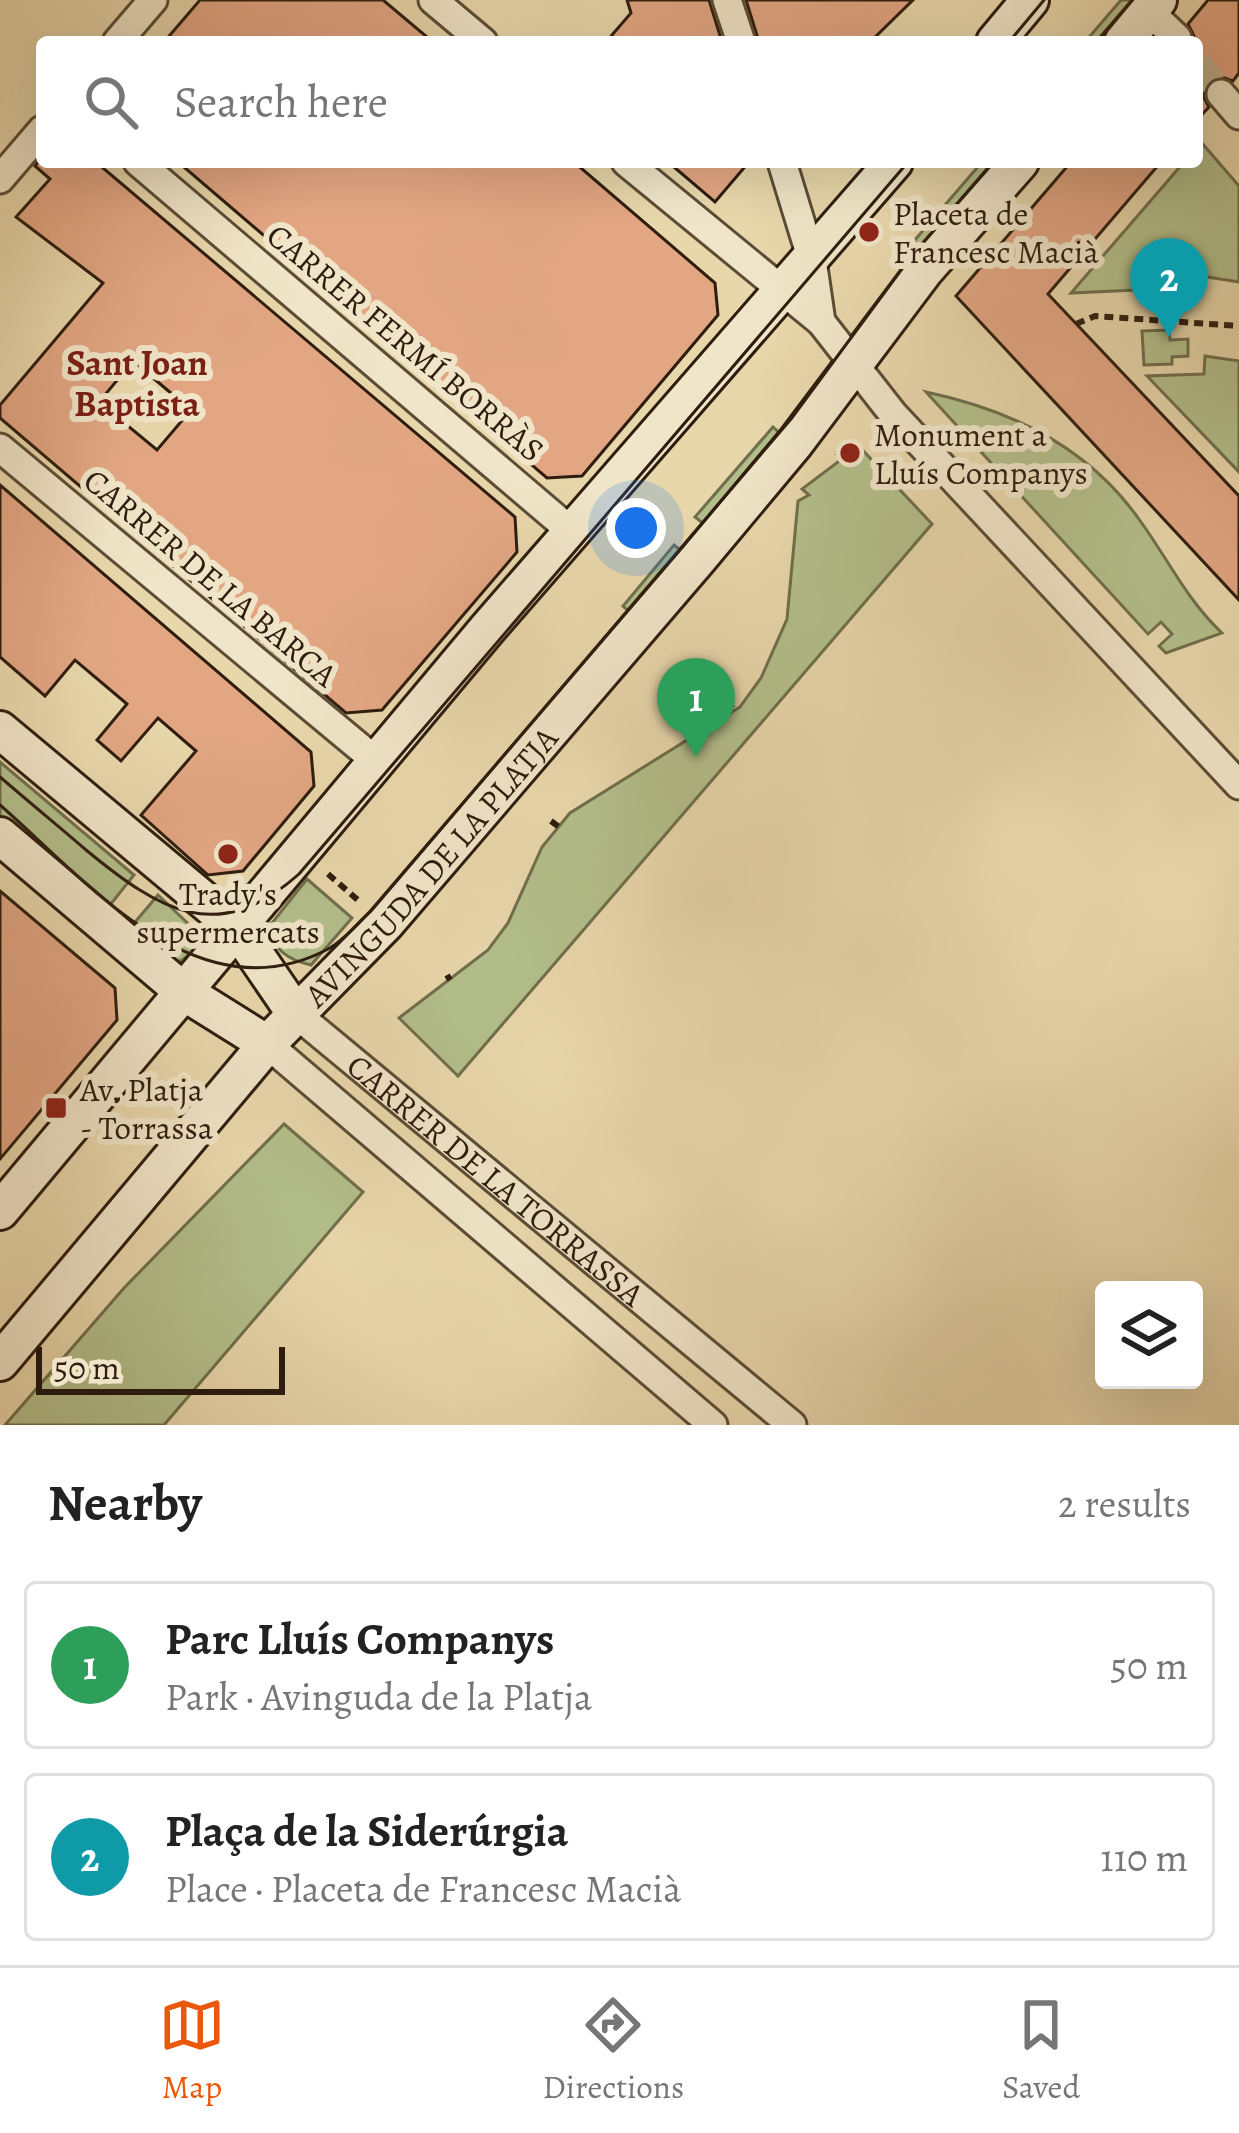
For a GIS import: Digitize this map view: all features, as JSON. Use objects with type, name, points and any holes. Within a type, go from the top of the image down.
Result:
[{"type":"street","points":[[122,36],[153,0]]},
{"type":"street","points":[[433,0],[476,36]]},
{"type":"street","points":[[727,0],[739,36]]},
{"type":"street","points":[[1000,36],[1030,0]]},
{"type":"street","points":[[1128,36],[1153,6],[1176,36]]},
{"type":"street","points":[[0,178],[36,137]]},
{"type":"street","name":"CARRER FERMÍ BORRÀS","points":[[145,168],[571,532]]},
{"type":"street","points":[[633,168],[821,322],[893,414],[1239,784]]},
{"type":"street","points":[[784,168],[812,260],[821,322]]},
{"type":"street","points":[[0,1211],[571,532],[889,168]]},
{"type":"street","points":[[854,364],[925,270],[1014,168]]},
{"type":"street","name":"AVINGUDA DE LA PLATJA","points":[[0,1362],[267,1044],[385,924],[795,443],[854,364]]},
{"type":"street","name":"CARRER DE LA BARCA","points":[[0,448],[376,761]]},
{"type":"street","name":"CARRER DE LA TORRASSA","points":[[0,730],[237,928],[295,1013],[792,1425]]},
{"type":"street","name":"CARRER DE LA TORRASSA","points":[[0,836],[184,992],[267,1044],[713,1425]]},
{"type":"path","points":[[1076,324],[1095,316],[1239,326]]},
{"type":"path","points":[[728,700],[735,711]]},
{"type":"path","points":[[326,873],[370,910]]},
{"type":"green space","points":[[1121,0],[1141,0],[1111,36],[1090,36]]},
{"type":"green space","points":[[1203,144],[1239,186],[1239,282],[1201,276],[1200,287],[1071,293],[1179,168],[1203,168]]},
{"type":"green space","points":[[977,168],[998,168],[927,251],[914,241]]},
{"type":"green space","points":[[1169,330],[1170,340],[1188,339],[1188,356],[1172,357],[1172,364],[1144,365],[1142,331]]},
{"type":"green space","points":[[1205,356],[1239,361],[1239,472],[1147,376],[1204,374]]},
{"type":"green space","points":[[926,392],[1018,422],[1047,436],[1098,473],[1121,496],[1188,594],[1222,633],[1166,653],[1159,646],[1172,634],[1161,622],[1148,634]]},
{"type":"green space","points":[[773,427],[785,438],[709,528],[695,517]]},
{"type":"green space","points":[[855,442],[932,524],[458,1076],[399,1018],[488,950],[508,923],[542,847],[570,813],[740,707],[761,678],[787,619],[798,501],[809,495],[802,489],[846,456],[838,454]]},
{"type":"green space","points":[[674,545],[685,554],[633,615],[623,606]]},
{"type":"green space","points":[[0,762],[134,875],[106,910],[0,819]]},
{"type":"green space","points":[[307,879],[352,918],[311,965],[283,953],[268,928]]},
{"type":"green space","points":[[158,895],[199,934],[197,948],[181,961],[170,960],[130,928]]},
{"type":"green space","points":[[284,1124],[363,1192],[164,1425],[5,1425],[124,1288]]},
{"type":"building","points":[[200,0],[383,0],[426,36],[169,36]]},
{"type":"building","points":[[627,0],[709,0],[720,36],[611,36],[631,13]]},
{"type":"building","points":[[746,0],[913,0],[876,36],[757,36]]},
{"type":"building","points":[[1208,0],[1239,0],[1239,73],[1233,81],[1219,76],[1208,81],[1203,96],[1203,36],[1194,36],[1188,24]]},
{"type":"building","points":[[37,168],[103,168],[515,517],[517,552],[382,710],[346,713],[0,418],[0,405],[103,283],[16,217],[50,179]],"holes":[[[133,361],[191,410],[157,450],[99,402]]]},
{"type":"building","points":[[185,168],[581,168],[715,283],[718,315],[582,476],[547,478]]},
{"type":"building","points":[[675,168],[744,168],[715,202]]},
{"type":"building","points":[[1066,168],[1156,168],[1048,294],[1239,496],[1239,600],[956,296]]},
{"type":"building","points":[[0,485],[311,752],[314,786],[243,871],[208,875],[141,815],[196,751],[158,718],[121,761],[97,740],[127,704],[75,660],[45,696],[0,657]]},
{"type":"building","points":[[0,891],[115,988],[117,1020],[0,1159]]},
{"type":"tunnel","points":[[1203,71],[1221,94]]},
{"type":"tram line","points":[[1014,36],[1044,0]]},
{"type":"tram line","points":[[1101,36],[1132,0]]},
{"type":"tram line","points":[[0,777],[113,871],[164,903],[215,914],[269,896],[299,874],[903,168]]},
{"type":"tram line","points":[[0,805],[109,903],[192,955],[236,967],[282,965],[330,948],[371,911],[791,419],[910,258],[988,168]]},
{"type":"place","name":"Placeta de Francesc Macià","points":[[869,232]]},
{"type":"place","name":"Plaça de la Siderúrgia","points":[[1169,337]]},
{"type":"place","name":"Monument a Lluís Companys","points":[[850,453]]},
{"type":"place","name":"Parc Lluís Companys","points":[[696,757]]},
{"type":"place","name":"Trady's supermercats","points":[[228,854]]},
{"type":"place","name":"Av. Platja - Torrassa","points":[[56,1108]]},
{"type":"district","name":"Sant Joan Baptista","points":[[137,382]]}]
